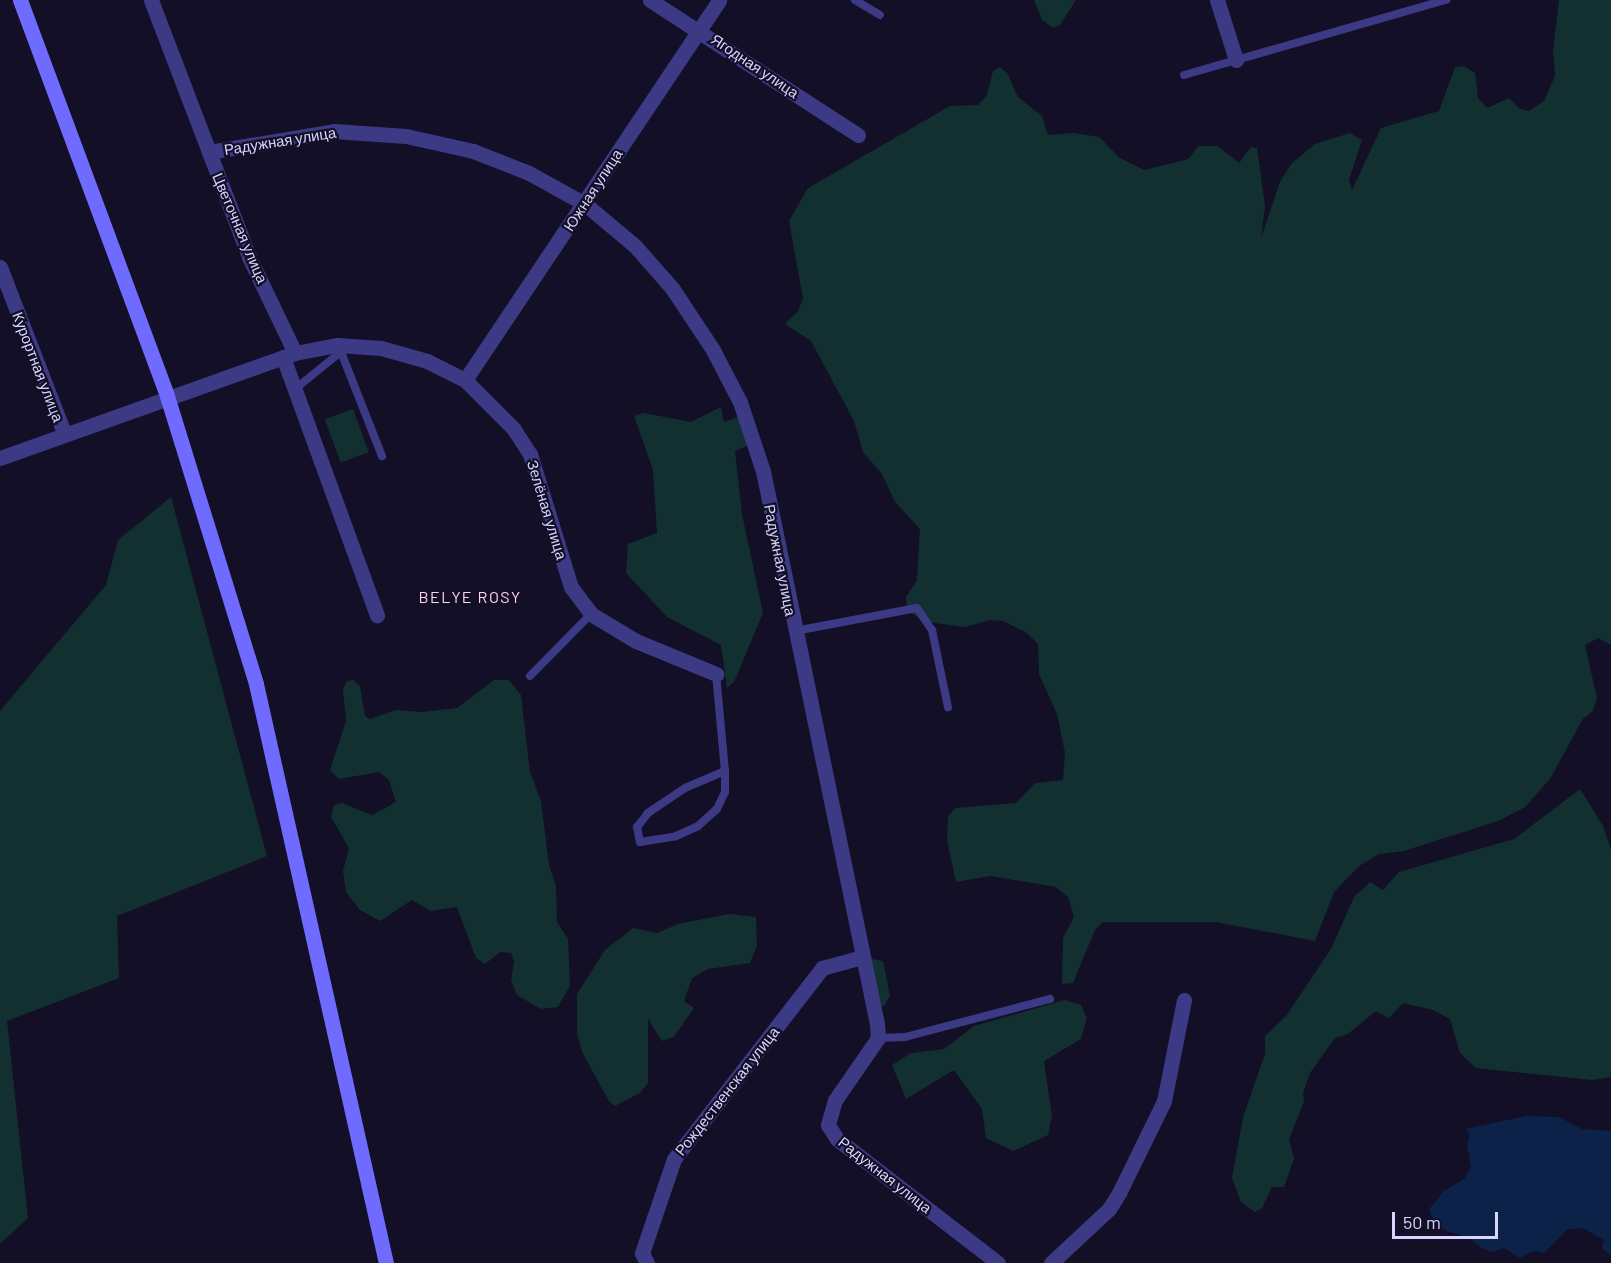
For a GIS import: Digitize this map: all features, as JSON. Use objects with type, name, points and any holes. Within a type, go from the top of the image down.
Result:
[{"type":"main road","points":[[20,0],[167,396],[256,684],[386,1263]]},
{"type":"street","name":"Цветочная улица","points":[[151,0],[289,355],[295,389],[377,615]]},
{"type":"street","name":"Ягодная улица","points":[[650,0],[698,28],[858,135]]},
{"type":"street","name":"Южная улица","points":[[465,380],[585,204],[718,0]]},
{"type":"street","points":[[1217,0],[1236,60]]},
{"type":"street","name":"Радужная улица","points":[[209,152],[334,131],[406,136],[473,151],[529,173],[585,204],[635,246],[672,288],[713,350],[740,402],[763,471],[878,1038],[835,1100],[828,1125],[837,1139],[998,1263]]},
{"type":"street","name":"Курортная улица","points":[[0,267],[64,433]]},
{"type":"street","name":"Зелёная улица","points":[[0,458],[167,396],[289,355],[344,349],[381,348],[427,361],[465,380],[513,428],[530,454],[571,588],[591,614],[636,641],[716,674]]},
{"type":"street","name":"Рождественская улица","points":[[647,1263],[642,1253],[674,1159],[822,968],[862,957]]},
{"type":"street","points":[[1051,1263],[1109,1209],[1119,1193],[1164,1101],[1184,1000]]},
{"type":"lane","points":[[855,0],[880,15]]},
{"type":"lane","points":[[1184,75],[1446,0]]},
{"type":"lane","points":[[295,389],[344,349],[382,456]]},
{"type":"lane","points":[[794,631],[917,608],[932,630],[948,707]]},
{"type":"lane","points":[[530,676],[591,614]]},
{"type":"lane","points":[[716,674],[725,771],[725,792],[717,809],[698,826],[676,836],[640,842],[637,827],[648,813],[685,788],[725,771]]},
{"type":"lane","points":[[878,1038],[905,1037],[1050,999]]},
{"type":"green space","points":[[1034,0],[1076,0],[1060,25],[1053,28],[1042,20]]},
{"type":"green space","points":[[1559,0],[1611,0],[1611,645],[1598,638],[1585,645],[1597,698],[1593,711],[1583,719],[1550,779],[1525,807],[1498,821],[1404,851],[1379,854],[1359,866],[1334,892],[1315,941],[1216,922],[1103,922],[1095,930],[1073,983],[1062,984],[1063,938],[1074,917],[1068,897],[1056,887],[990,876],[956,882],[947,840],[948,817],[955,808],[1016,803],[1035,783],[1063,780],[1065,753],[1057,714],[1039,674],[1038,644],[1027,633],[1003,621],[990,620],[965,627],[927,622],[907,611],[906,597],[917,580],[920,529],[895,502],[882,474],[863,452],[854,421],[811,341],[785,324],[798,311],[803,299],[789,221],[808,188],[950,106],[978,105],[987,95],[993,71],[1000,67],[1007,73],[1018,97],[1042,116],[1048,135],[1074,133],[1099,137],[1120,158],[1144,170],[1189,159],[1198,146],[1218,146],[1239,163],[1251,147],[1257,148],[1265,206],[1261,238],[1280,182],[1291,164],[1315,144],[1350,133],[1362,140],[1349,180],[1352,190],[1381,128],[1439,111],[1455,67],[1464,66],[1475,73],[1478,98],[1487,108],[1509,98],[1520,109],[1529,111],[1544,101],[1555,76],[1553,52]]},
{"type":"green space","points":[[721,407],[724,422],[738,417],[749,445],[735,451],[742,514],[763,613],[734,682],[727,688],[721,645],[667,617],[626,573],[628,544],[657,533],[653,470],[634,416],[644,413],[691,422]]},
{"type":"green space","points":[[353,409],[369,452],[341,462],[325,419]]},
{"type":"green space","points":[[171,497],[267,856],[117,916],[119,978],[7,1021],[28,1218],[0,1244],[0,711],[106,585],[118,540]]},
{"type":"green space","points":[[353,680],[360,686],[365,716],[370,719],[396,710],[422,712],[457,708],[494,680],[509,680],[521,695],[530,772],[541,801],[549,865],[556,886],[557,922],[568,939],[570,986],[558,1007],[541,1009],[517,995],[511,980],[514,961],[511,953],[500,952],[485,964],[476,958],[457,907],[431,911],[412,900],[380,921],[360,910],[346,892],[343,871],[349,848],[331,817],[334,805],[342,803],[372,815],[396,802],[389,780],[379,772],[339,779],[330,770],[346,721],[343,689],[347,681]]},
{"type":"green space","points":[[1580,789],[1603,826],[1611,849],[1611,1077],[1592,1080],[1476,1068],[1460,1053],[1450,1019],[1433,1010],[1403,1003],[1389,1018],[1376,1011],[1348,1034],[1335,1038],[1310,1073],[1303,1093],[1304,1102],[1289,1139],[1294,1159],[1284,1187],[1272,1187],[1262,1208],[1255,1212],[1241,1202],[1232,1178],[1243,1117],[1265,1054],[1265,1036],[1286,1016],[1331,949],[1354,897],[1370,882],[1383,890],[1399,872],[1514,839]]},
{"type":"green space","points":[[729,914],[756,917],[757,946],[750,963],[708,969],[692,978],[684,1001],[694,1008],[674,1037],[662,1041],[648,1019],[648,1083],[640,1093],[615,1106],[609,1101],[582,1052],[577,1034],[577,994],[605,950],[633,928],[657,933],[678,924]]},
{"type":"green space","points":[[866,958],[883,961],[890,996],[884,1006],[881,1006]]},
{"type":"green space","points":[[1065,1000],[1081,1005],[1087,1018],[1081,1039],[1044,1061],[1052,1116],[1048,1135],[1013,1151],[986,1138],[982,1109],[954,1070],[906,1099],[892,1065],[911,1053],[944,1049],[974,1026]]},
{"type":"water","points":[[1526,1116],[1559,1117],[1582,1129],[1611,1131],[1611,1256],[1602,1248],[1604,1240],[1583,1228],[1567,1230],[1544,1253],[1534,1251],[1520,1258],[1504,1248],[1493,1252],[1482,1248],[1469,1238],[1436,1227],[1429,1209],[1444,1191],[1464,1179],[1471,1167],[1467,1145],[1470,1135],[1465,1129]]},
{"type":"district","name":"BELYE ROSY","points":[[470,597]]}]
